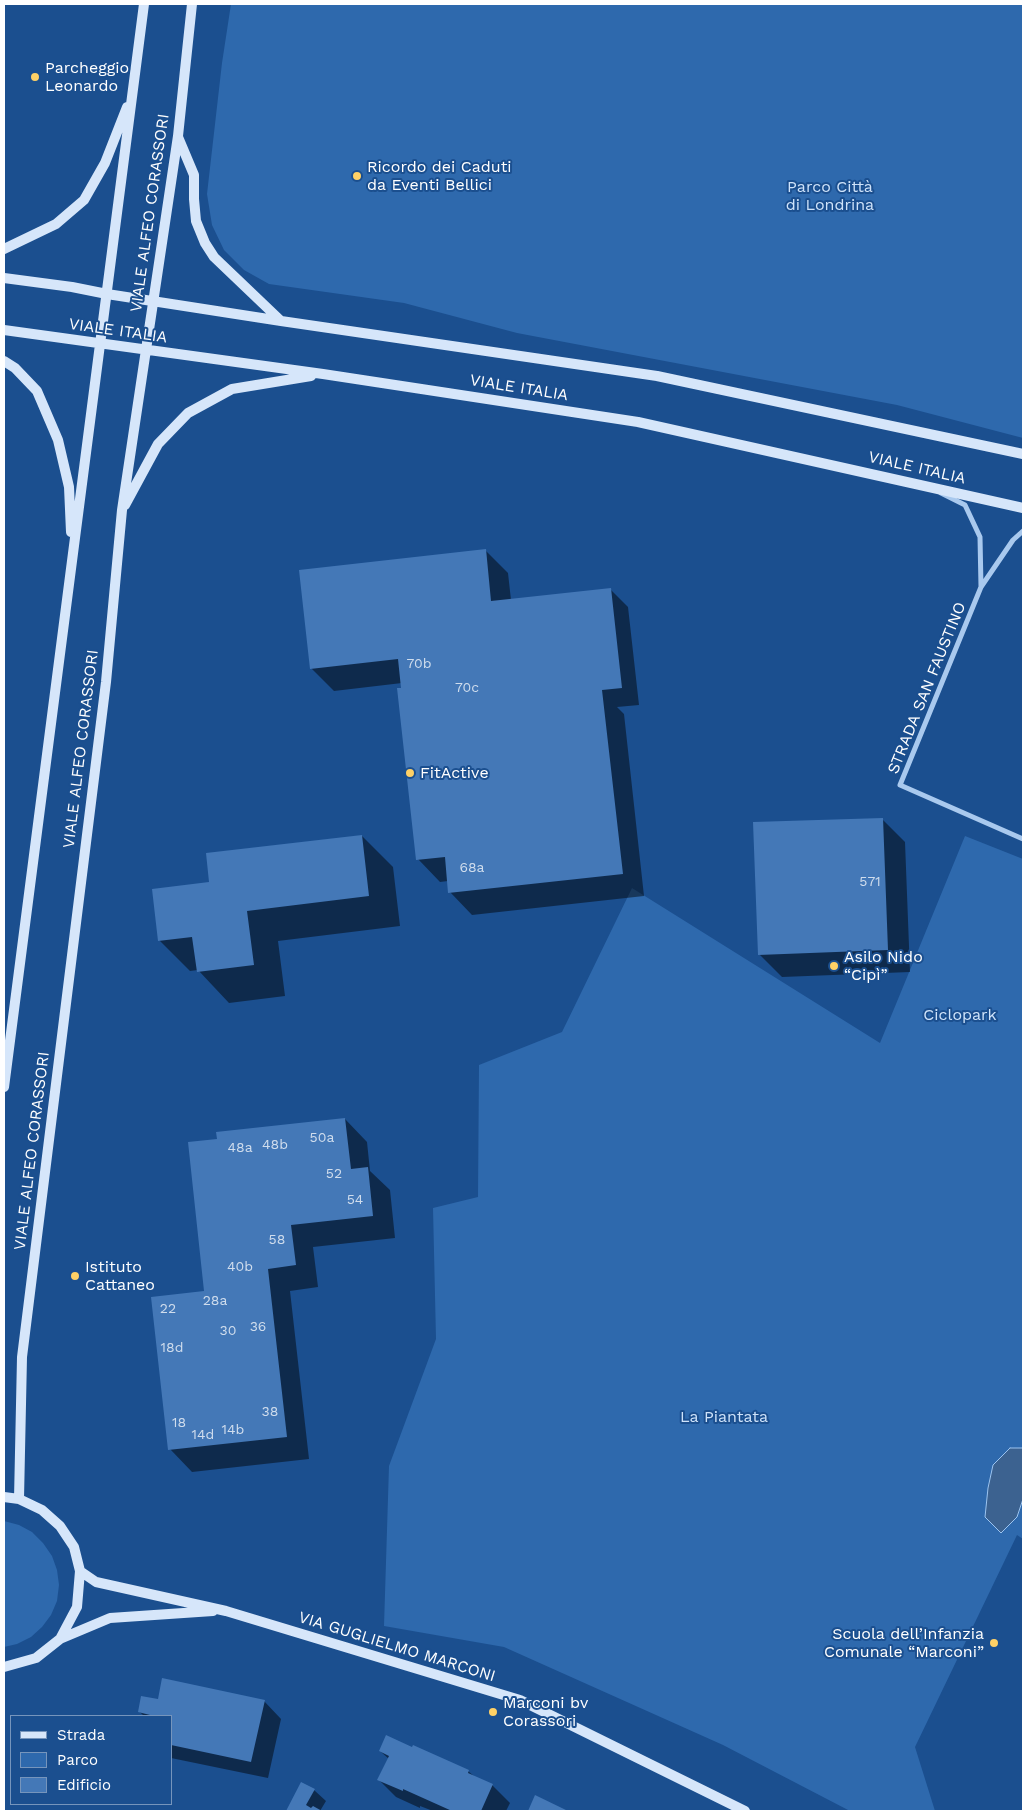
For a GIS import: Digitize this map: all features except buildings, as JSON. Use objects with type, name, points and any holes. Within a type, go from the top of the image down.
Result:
[{"type":"street","name":"VIALE ALFEO CORASSORI","points":[[4,1087],[144,4]]},
{"type":"street","name":"VIALE ALFEO CORASSORI","points":[[19,1499],[22,1357],[106,682],[122,510],[178,136],[192,4]]},
{"type":"street","points":[[4,249],[56,224],[84,200],[105,163],[133,92]]},
{"type":"street","points":[[178,136],[194,175],[196,221],[205,242],[214,257],[281,321]]},
{"type":"street","name":"VIALE ITALIA","points":[[4,278],[72,287],[152,302],[656,376],[1023,454]]},
{"type":"street","name":"VIALE ITALIA","points":[[4,330],[323,374],[638,422],[1023,508]]},
{"type":"street","points":[[4,361],[15,368],[37,391],[58,440],[69,487],[73,559]]},
{"type":"street","points":[[122,510],[158,444],[188,413],[232,389],[323,374]]},
{"type":"street","name":"STRADA SAN FAUSTINO","points":[[925,485],[965,505],[980,537],[981,587]]},
{"type":"street","name":"STRADA SAN FAUSTINO","points":[[1023,531],[1013,540],[981,587],[900,785],[1023,839]]},
{"type":"street","points":[[4,1497],[19,1499],[42,1510],[60,1526],[74,1547],[80,1571],[78,1607],[60,1639],[36,1658],[4,1669]]},
{"type":"street","name":"VIA GUGLIELMO MARCONI","points":[[80,1571],[96,1582],[226,1611],[520,1700],[745,1811]]},
{"type":"street","name":"VIA GUGLIELMO MARCONI","points":[[60,1639],[110,1618],[226,1611]]},
{"type":"green space","name":"Parco Città di Londrina","points":[[231,4],[1023,4],[1023,438],[897,405],[517,333],[404,303],[269,284],[244,270],[224,250],[212,225],[207,194],[222,63]]},
{"type":"green space","name":"La Piantata","points":[[965,836],[1023,859],[1023,1539],[1017,1535],[915,1747],[935,1811],[850,1811],[723,1745],[504,1647],[384,1626],[389,1466],[436,1339],[433,1208],[478,1197],[479,1065],[562,1032],[632,888],[880,1043]]},
{"type":"green space","points":[[4,1521],[19,1525],[32,1532],[43,1543],[52,1556],[57,1570],[59,1585],[57,1601],[51,1615],[42,1627],[31,1637],[17,1644],[4,1647]]},
{"type":"shaded area","points":[[1010,1448],[1023,1448],[1023,1499],[1017,1517],[1001,1533],[985,1517],[988,1488],[993,1465]]},
{"type":"place","name":"Parcheggio Leonardo","points":[[35,77]]},
{"type":"place","name":"Ricordo dei Caduti da Eventi Bellici","points":[[357,176]]},
{"type":"place","name":"FitActive","points":[[410,773]]},
{"type":"place","name":"Asilo Nido “Cipì”","points":[[834,966]]},
{"type":"place","name":"Istituto Cattaneo","points":[[75,1276]]},
{"type":"place","name":"Scuola dell’Infanzia Comunale “Marconi”","points":[[994,1643]]},
{"type":"place","name":"Marconi bv Corassori","points":[[493,1712]]},
{"type":"park label","name":"Ciclopark","points":[[960,1015]]}]
